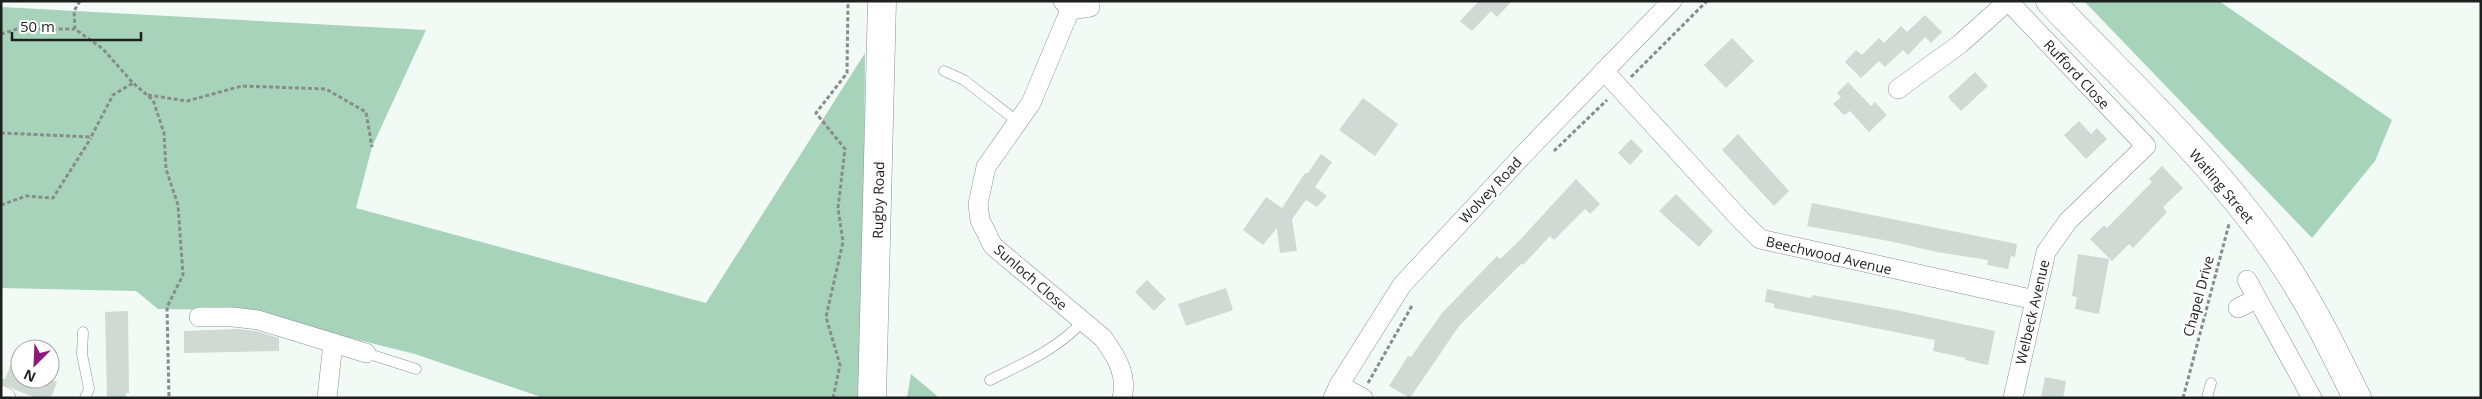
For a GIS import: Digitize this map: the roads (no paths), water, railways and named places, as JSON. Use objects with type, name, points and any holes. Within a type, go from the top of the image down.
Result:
[{"type":"main road","name":"Rugby Road","points":[[872,398],[882,1]]},
{"type":"main road","name":"Watling Street","points":[[2050,1],[2238,201],[2278,256],[2320,323],[2357,398]]},
{"type":"street","name":"Wolvey Road","points":[[1336,391],[1402,285],[1672,1]]},
{"type":"street","name":"Rufford Close","points":[[1898,89],[1960,44],[2008,1],[2146,146]]},
{"type":"street","points":[[1067,6],[1090,7]]},
{"type":"street","name":"Sunloch Close","points":[[1067,6],[1060,38],[1032,102],[986,167],[978,204],[980,220],[993,246],[1103,338],[1116,356],[1122,373],[1122,398]]},
{"type":"street","name":"Beechwood Avenue","points":[[1604,71],[1760,239],[2035,300]]},
{"type":"street","name":"Welbeck Avenue","points":[[2013,398],[2046,252],[2063,228],[2146,146]]},
{"type":"street","points":[[2247,280],[2312,398]]},
{"type":"street","points":[[2238,308],[2256,299]]},
{"type":"street","points":[[199,317],[233,317],[258,320],[366,353]]},
{"type":"street","points":[[327,398],[333,343]]},
{"type":"street","points":[[1336,391],[1362,397]]},
{"type":"street","points":[[1,395],[6,398]]},
{"type":"lane","points":[[944,71],[964,80],[1018,122]]},
{"type":"lane","points":[[990,380],[1056,346],[1083,321]]},
{"type":"lane","points":[[83,332],[82,354],[89,389],[85,398]]},
{"type":"lane","points":[[366,353],[416,369]]},
{"type":"lane","points":[[2207,398],[2211,383]]}]
